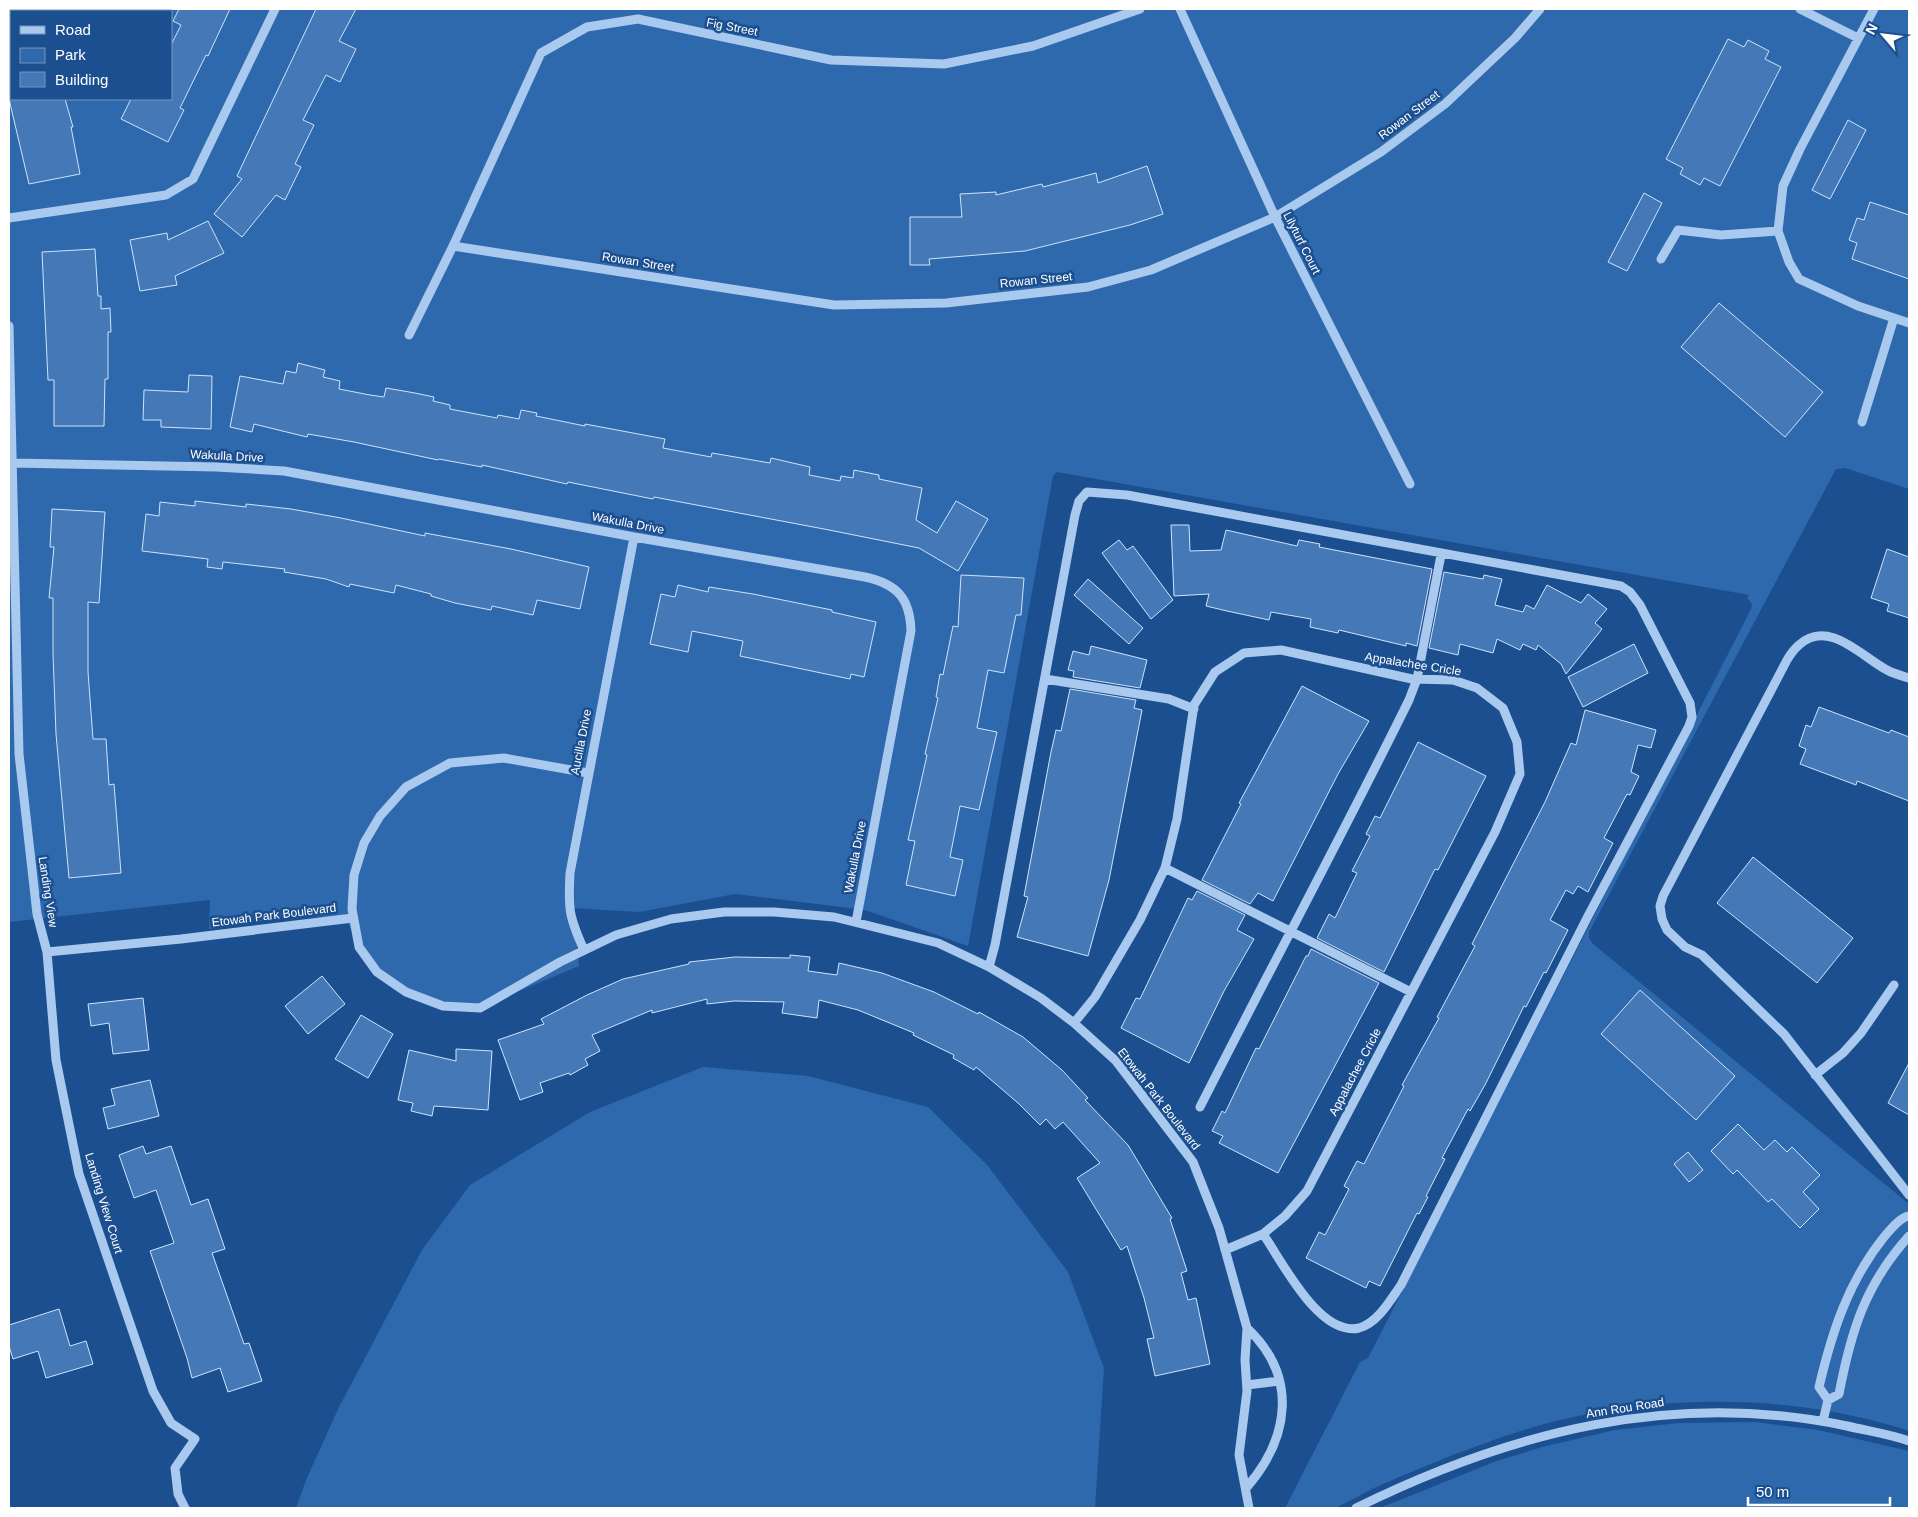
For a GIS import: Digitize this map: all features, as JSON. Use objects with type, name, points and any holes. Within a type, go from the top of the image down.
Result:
[{"type":"street","points":[[9,218],[166,195],[193,179],[275,9]]},
{"type":"street","name":"Fig Street","points":[[409,335],[453,246],[541,53],[587,26],[638,19],[831,60],[944,64],[1033,46],[1140,9]]},
{"type":"street","name":"Lilyturf Court","points":[[1180,9],[1275,217],[1410,484]]},
{"type":"street","name":"Rowan Street","points":[[453,246],[834,305],[946,303],[1088,287],[1151,270],[1275,217],[1381,152],[1445,104],[1515,38],[1540,9]]},
{"type":"street","points":[[1800,9],[1858,38]]},
{"type":"street","points":[[1874,9],[1800,148],[1783,186],[1778,231],[1789,262],[1799,279],[1858,306],[1909,323]]},
{"type":"street","points":[[1661,259],[1678,230],[1721,235],[1778,231]]},
{"type":"street","points":[[1862,422],[1894,318]]},
{"type":"street","name":"Landing View","points":[[9,326],[13,464],[11,495],[19,754],[36,914],[47,952]]},
{"type":"street","name":"Wakulla Drive","points":[[13,464],[216,467],[284,471],[634,537],[879,580],[893,587],[904,600],[910,619],[910,631],[856,922]]},
{"type":"street","points":[[988,967],[996,945],[1075,515],[1079,501],[1087,492],[1127,495],[1621,586],[1630,592],[1640,605],[1690,703],[1692,716],[1690,726],[1588,916],[1401,1285],[1380,1314],[1360,1328],[1338,1327],[1325,1319],[1312,1304],[1263,1234]]},
{"type":"street","name":"Aucilla Drive","points":[[584,950],[568,908],[570,873],[634,537]]},
{"type":"street","points":[[1200,1107],[1289,932],[1341,837],[1409,700],[1417,679],[1441,554]]},
{"type":"street","points":[[1909,678],[1887,670],[1840,640],[1822,635],[1808,639],[1799,645],[1787,660],[1663,896],[1660,906],[1662,919],[1674,939],[1702,954],[1784,1034],[1909,1195]]},
{"type":"street","name":"Appalachee Cricle","points":[[1074,1023],[1093,1000],[1140,920],[1165,868],[1176,819],[1194,709],[1215,672],[1244,653],[1281,650],[1417,679],[1453,680],[1477,688],[1503,708],[1517,742],[1520,774],[1494,832],[1307,1191],[1285,1216],[1263,1234],[1225,1250]]},
{"type":"street","points":[[1045,678],[1169,700],[1194,709]]},
{"type":"street","points":[[353,918],[354,875],[364,843],[380,816],[406,787],[450,763],[504,758],[588,772]]},
{"type":"street","points":[[1165,868],[1411,992]]},
{"type":"street","name":"Etowah Park Boulevard","points":[[47,952],[180,939],[353,918],[360,947],[377,972],[406,992],[443,1006],[480,1008],[584,950],[616,936],[671,920],[724,912],[834,917],[938,944],[988,967],[1041,998],[1074,1023],[1116,1061],[1192,1162],[1219,1228],[1247,1328],[1247,1385],[1245,1416],[1239,1455],[1249,1508]]},
{"type":"street","name":"Landing View Court","points":[[47,952],[56,1060],[79,1174],[153,1391],[171,1423],[195,1439],[175,1468],[178,1494],[185,1508]]},
{"type":"street","points":[[1815,1075],[1843,1053],[1861,1033],[1894,985]]},
{"type":"street","points":[[1828,1400],[1819,1387],[1836,1322],[1848,1294],[1876,1247],[1891,1228],[1909,1216]]},
{"type":"street","points":[[1823,1421],[1828,1400],[1839,1394],[1848,1345],[1868,1294],[1887,1263],[1909,1236]]},
{"type":"street","name":"Etowah Park Boulevard","points":[[1246,1487],[1254,1478],[1280,1431],[1284,1399],[1275,1367],[1259,1339],[1247,1328]]},
{"type":"street","points":[[1247,1385],[1279,1381]]},
{"type":"street","name":"Ann Rou Road","points":[[1356,1508],[1490,1452],[1538,1437],[1612,1420],[1676,1412],[1754,1412],[1823,1421],[1909,1441]]},
{"type":"green space","points":[[9,9],[1909,9],[1909,489],[1845,468],[1836,469],[1589,932],[1589,938],[1592,943],[1909,1204],[1909,1431],[1858,1417],[1805,1407],[1695,1402],[1640,1406],[1585,1415],[1533,1427],[1428,1465],[1374,1488],[1334,1508],[1316,1510],[1285,1508],[1360,1362],[1368,1358],[1751,609],[1752,604],[1747,598],[1749,595],[1057,472],[1053,476],[968,946],[865,910],[735,894],[639,912],[573,908],[579,966],[500,999],[451,1011],[419,1001],[393,989],[365,959],[347,921],[317,916],[299,917],[209,929],[210,900],[9,922]]},
{"type":"green space","points":[[703,1067],[808,1076],[928,1107],[988,1166],[1068,1272],[1104,1368],[1095,1508],[296,1508],[306,1480],[339,1407],[422,1250],[470,1185],[590,1112]]},
{"type":"green space","points":[[1755,1422],[1818,1430],[1909,1451],[1909,1508],[1380,1508],[1494,1462],[1542,1447],[1615,1430],[1678,1423]]},
{"type":"building","points":[[179,9],[230,9],[208,56],[206,55],[180,108],[184,110],[168,142],[121,119],[130,100],[172,100],[172,43],[181,25],[173,21]]},
{"type":"building","points":[[316,9],[356,9],[339,41],[356,49],[340,82],[326,75],[303,120],[314,125],[295,164],[301,167],[285,200],[276,195],[242,237],[214,214],[242,179],[237,176]]},
{"type":"building","points":[[1728,39],[1744,47],[1748,40],[1769,51],[1765,59],[1781,67],[1720,186],[1704,178],[1700,185],[1680,174],[1683,168],[1666,159]]},
{"type":"building","points":[[9,99],[65,100],[73,127],[71,127],[80,174],[29,184]]},
{"type":"building","points":[[1848,120],[1866,130],[1830,199],[1812,190]]},
{"type":"building","points":[[1147,166],[1163,214],[1130,225],[1025,251],[929,259],[930,265],[910,265],[910,217],[962,217],[960,194],[996,192],[996,195],[1042,184],[1043,187],[1096,173],[1098,183]]},
{"type":"building","points":[[1644,193],[1662,203],[1627,271],[1608,262]]},
{"type":"building","points":[[1870,202],[1909,215],[1909,279],[1852,259],[1857,243],[1849,240],[1857,218],[1864,220]]},
{"type":"building","points":[[208,221],[224,253],[175,276],[177,285],[140,291],[130,240],[167,233],[168,240]]},
{"type":"building","points":[[95,249],[98,296],[101,296],[101,309],[110,308],[111,332],[108,332],[108,379],[105,379],[104,426],[54,426],[54,380],[48,380],[42,252]]},
{"type":"building","points":[[1719,303],[1823,392],[1785,437],[1681,347]]},
{"type":"building","points":[[298,363],[325,370],[323,377],[340,381],[339,389],[370,395],[384,397],[386,388],[415,393],[434,397],[433,401],[450,405],[450,409],[497,418],[498,415],[519,419],[521,410],[537,413],[536,416],[585,426],[585,424],[665,439],[663,448],[711,457],[712,453],[770,463],[771,458],[810,467],[809,475],[840,481],[841,476],[853,478],[854,470],[879,475],[879,479],[922,488],[916,520],[937,533],[956,501],[988,519],[958,571],[919,548],[824,529],[654,497],[653,499],[568,482],[567,484],[482,465],[482,467],[438,460],[354,442],[308,434],[307,437],[254,424],[252,432],[230,427],[240,376],[283,384],[286,371],[296,373]]},
{"type":"building","points":[[189,375],[212,376],[211,429],[161,427],[161,420],[143,420],[144,390],[188,392]]},
{"type":"building","points":[[195,501],[246,507],[246,504],[291,509],[425,536],[425,533],[511,549],[589,567],[580,609],[537,600],[533,615],[492,606],[491,610],[455,603],[431,596],[431,594],[396,585],[394,593],[350,584],[349,587],[326,579],[284,572],[285,569],[223,562],[222,569],[207,567],[208,559],[142,551],[146,514],[159,516],[160,502],[195,506]]},
{"type":"building","points":[[52,509],[105,512],[99,603],[88,602],[88,672],[93,739],[106,739],[109,785],[114,784],[121,873],[69,878],[56,734],[53,598],[49,598],[54,547],[50,547]]},
{"type":"building","points":[[1171,525],[1189,525],[1190,551],[1221,550],[1226,530],[1297,546],[1299,540],[1320,544],[1319,547],[1432,569],[1417,646],[1406,643],[1406,646],[1339,630],[1338,633],[1310,627],[1311,619],[1271,612],[1269,620],[1206,606],[1209,594],[1174,596]]},
{"type":"building","points":[[1119,540],[1127,550],[1133,546],[1173,600],[1151,619],[1102,553]]},
{"type":"building","points":[[1887,549],[1909,557],[1909,618],[1887,611],[1889,604],[1871,598]]},
{"type":"building","points":[[1444,572],[1483,579],[1484,575],[1502,579],[1495,605],[1523,612],[1526,605],[1534,609],[1547,585],[1581,603],[1588,594],[1607,609],[1595,623],[1602,629],[1566,674],[1561,664],[1538,645],[1536,650],[1523,644],[1520,650],[1497,639],[1493,653],[1460,644],[1458,655],[1429,648]]},
{"type":"building","points":[[961,575],[1024,578],[1021,615],[1016,615],[1004,673],[988,670],[977,728],[997,732],[979,810],[960,806],[950,857],[963,860],[955,896],[906,885],[915,841],[908,840],[938,698],[936,697],[940,674],[943,675],[953,626],[958,627]]},
{"type":"building","points":[[1088,579],[1143,628],[1129,644],[1074,595]]},
{"type":"building","points":[[678,585],[708,592],[709,587],[753,594],[832,610],[832,612],[876,622],[864,677],[851,674],[850,679],[740,656],[743,641],[692,631],[688,652],[650,644],[661,594],[675,597]]},
{"type":"building","points":[[1634,644],[1648,673],[1583,707],[1568,677]]},
{"type":"building","points":[[1091,646],[1147,660],[1140,688],[1073,677],[1074,671],[1068,670],[1073,651],[1089,655]]},
{"type":"building","points":[[1302,686],[1369,721],[1338,774],[1273,901],[1258,893],[1250,904],[1202,880],[1241,804],[1239,803]]},
{"type":"building","points":[[1070,689],[1136,700],[1134,708],[1142,710],[1109,880],[1088,956],[1017,937],[1028,897],[1024,896],[1051,752],[1056,730],[1061,731]]},
{"type":"building","points":[[1819,707],[1889,733],[1891,730],[1909,737],[1909,801],[1857,781],[1856,785],[1800,764],[1806,749],[1799,746],[1806,725],[1811,727]]},
{"type":"building","points":[[1585,710],[1656,730],[1651,748],[1638,745],[1631,772],[1639,776],[1630,795],[1627,794],[1604,838],[1613,843],[1588,892],[1578,886],[1573,894],[1566,890],[1550,920],[1568,930],[1546,973],[1544,972],[1526,1007],[1524,1006],[1485,1085],[1470,1111],[1468,1109],[1442,1158],[1445,1159],[1426,1196],[1428,1197],[1419,1214],[1417,1213],[1380,1286],[1369,1281],[1366,1288],[1306,1258],[1319,1232],[1325,1235],[1349,1189],[1344,1186],[1357,1161],[1364,1164],[1404,1086],[1402,1085],[1439,1018],[1437,1017],[1475,946],[1472,944],[1545,802],[1571,743],[1576,745]]},
{"type":"building","points":[[1418,742],[1486,776],[1438,870],[1435,869],[1384,972],[1317,938],[1329,914],[1335,918],[1357,873],[1352,871],[1370,836],[1366,834],[1375,816],[1380,818]]},
{"type":"building","points":[[1753,857],[1853,938],[1817,983],[1717,903]]},
{"type":"building","points":[[1197,891],[1245,915],[1237,930],[1254,939],[1224,991],[1189,1063],[1121,1028],[1136,998],[1140,999],[1188,898],[1192,900]]},
{"type":"building","points":[[1311,949],[1379,983],[1278,1173],[1219,1143],[1223,1136],[1212,1131],[1222,1111],[1225,1113],[1256,1048],[1259,1049]]},
{"type":"building","points":[[790,955],[810,957],[808,971],[837,975],[839,963],[882,973],[934,992],[978,1014],[979,1012],[1023,1037],[1062,1070],[1088,1098],[1085,1100],[1128,1145],[1172,1218],[1170,1219],[1187,1271],[1181,1273],[1188,1300],[1196,1298],[1210,1364],[1155,1376],[1147,1339],[1154,1338],[1144,1298],[1127,1246],[1121,1250],[1077,1178],[1100,1163],[1063,1122],[1055,1129],[1046,1119],[1040,1125],[1018,1103],[976,1067],[974,1070],[953,1058],[954,1055],[913,1035],[914,1033],[858,1010],[819,1000],[817,1018],[782,1013],[784,1002],[734,1001],[707,1004],[707,999],[652,1013],[652,1010],[592,1035],[600,1051],[585,1059],[588,1065],[570,1075],[569,1073],[540,1083],[543,1092],[520,1100],[498,1040],[544,1024],[541,1019],[623,979],[689,964],[689,962],[735,957],[790,958]]},
{"type":"building","points":[[322,976],[345,1004],[308,1034],[285,1006]]},
{"type":"building","points":[[1640,990],[1735,1076],[1696,1120],[1601,1034]]},
{"type":"building","points":[[143,998],[149,1050],[113,1054],[109,1023],[91,1026],[88,1004]]},
{"type":"building","points":[[361,1015],[393,1034],[368,1078],[335,1059]]},
{"type":"building","points":[[456,1049],[492,1051],[488,1110],[434,1106],[432,1116],[411,1111],[413,1103],[398,1100],[409,1050],[456,1061]]},
{"type":"building","points":[[1909,1063],[1909,1115],[1888,1103]]},
{"type":"building","points":[[150,1080],[159,1116],[108,1129],[103,1108],[115,1105],[111,1089]]},
{"type":"building","points":[[1738,1124],[1764,1150],[1775,1140],[1787,1152],[1792,1147],[1820,1175],[1803,1192],[1819,1209],[1800,1228],[1772,1199],[1768,1202],[1737,1170],[1733,1174],[1711,1151]]},
{"type":"building","points":[[143,1146],[146,1154],[171,1146],[191,1205],[208,1199],[225,1249],[212,1253],[244,1344],[249,1343],[262,1381],[228,1392],[220,1368],[192,1378],[187,1358],[150,1251],[174,1243],[156,1190],[134,1198],[119,1155]]},
{"type":"building","points":[[1688,1152],[1703,1170],[1689,1182],[1674,1164]]},
{"type":"building","points":[[59,1309],[70,1346],[86,1341],[93,1364],[46,1378],[38,1351],[13,1359],[9,1346],[9,1325]]}]
